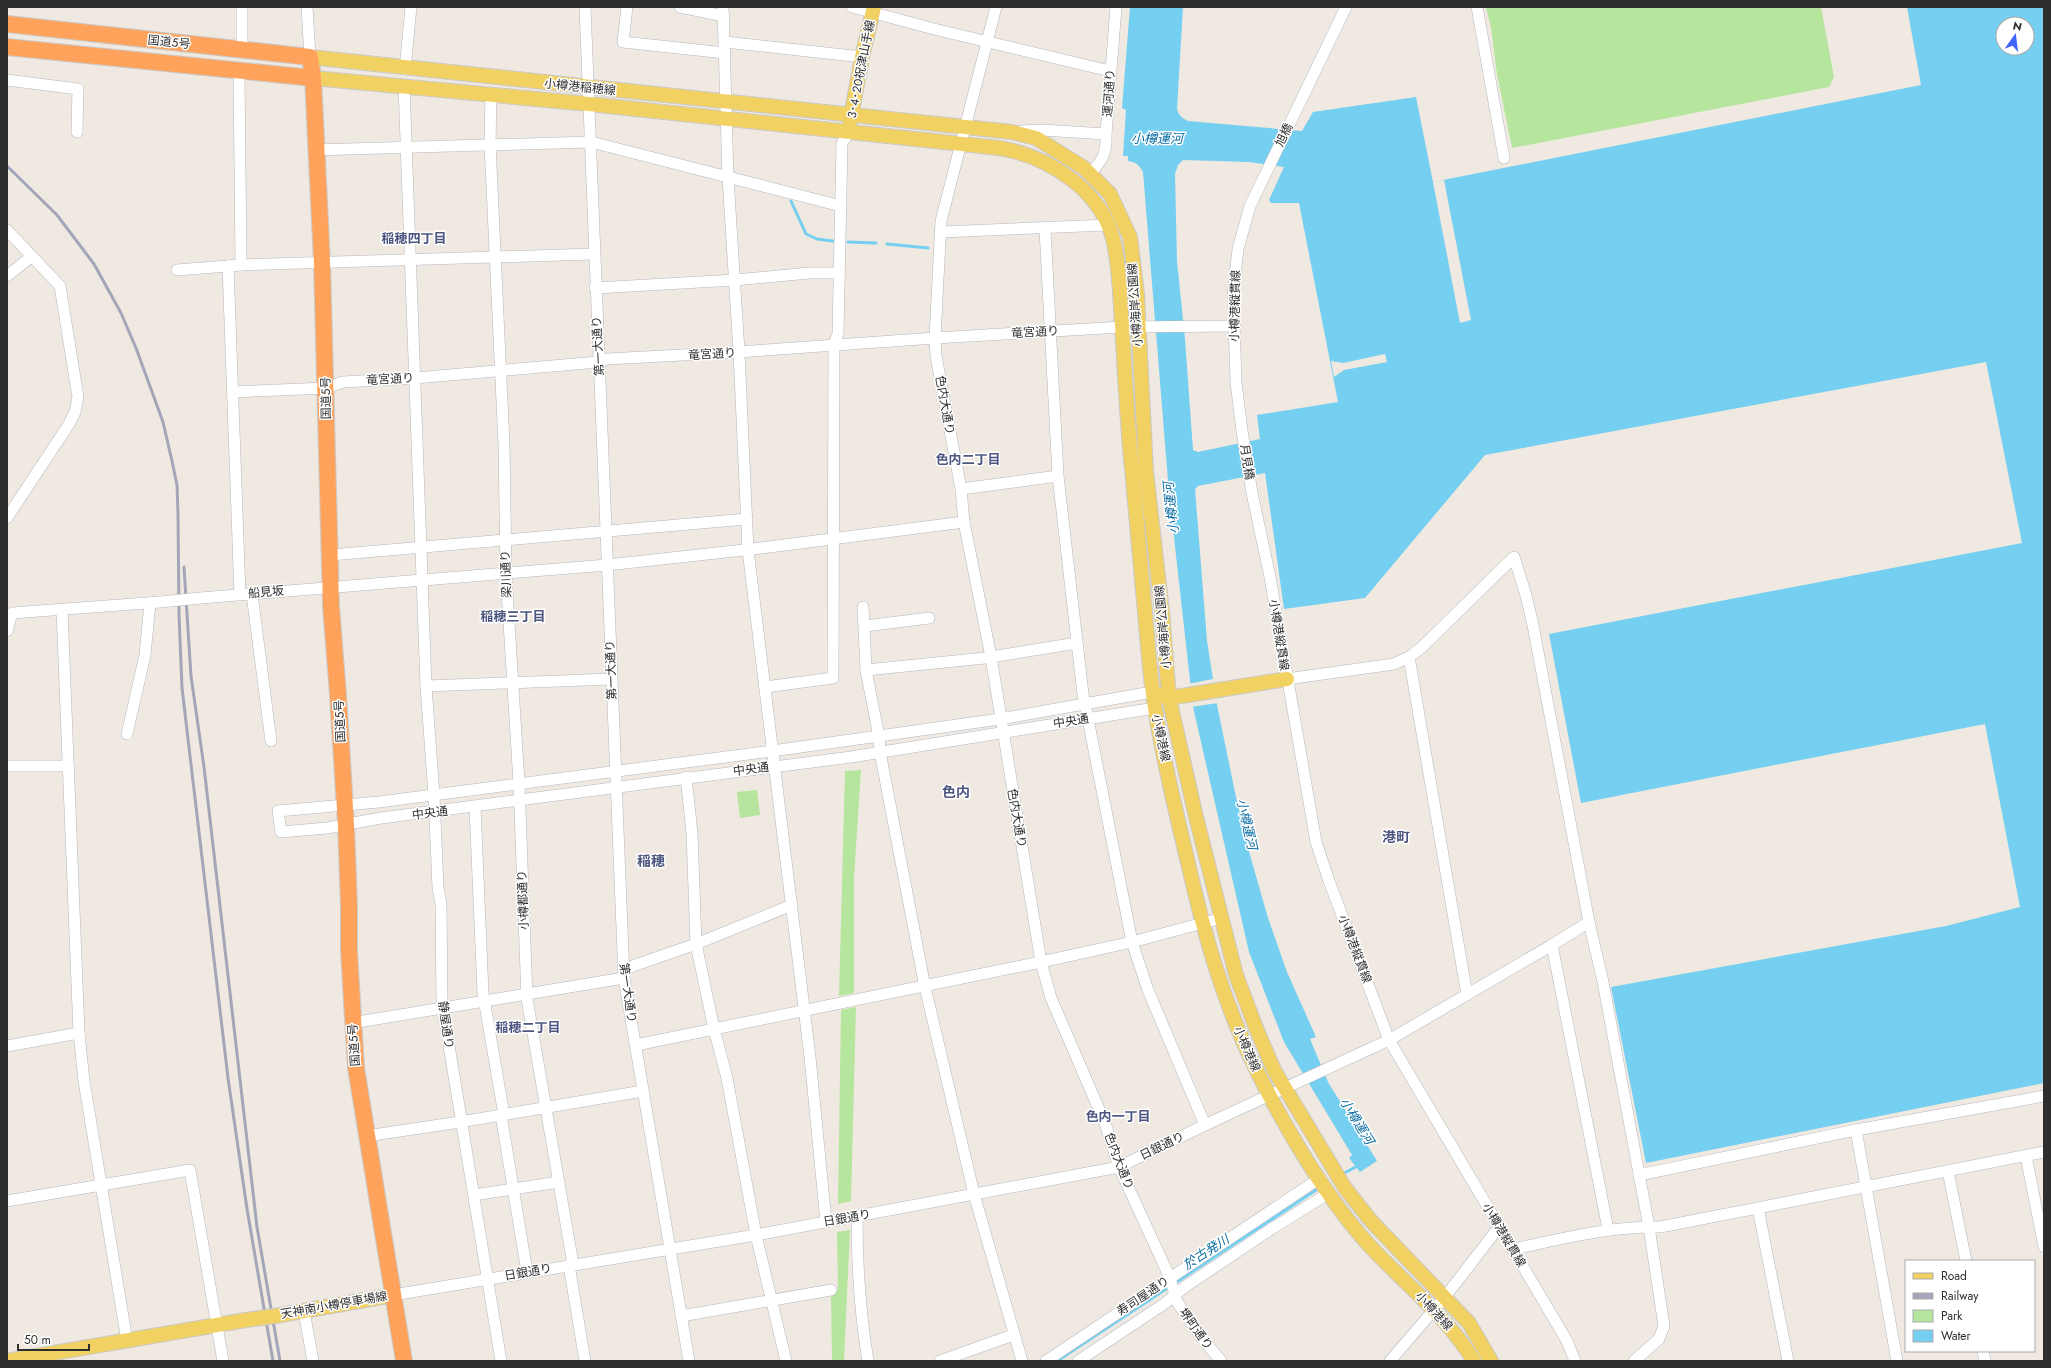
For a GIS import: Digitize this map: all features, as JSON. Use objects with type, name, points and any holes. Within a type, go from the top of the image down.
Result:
[{"type":"highway","name":"国道5号","points":[[7,24],[310,58],[313,78],[315,150],[322,263],[331,555],[330,586],[346,824],[352,1023],[356,1068],[366,1136],[404,1361]]},
{"type":"highway","name":"国道5号","points":[[7,47],[313,78]]},
{"type":"main road","name":"3･4･20祝津山手線","points":[[850,131],[851,114],[873,10]]},
{"type":"main road","name":"小樽港稲穂線","points":[[310,58],[851,114]]},
{"type":"main road","name":"小樽港稲穂線","points":[[313,78],[589,104],[727,120],[850,131]]},
{"type":"main road","name":"小樽海岸公園線","points":[[851,114],[1012,132],[1036,138],[1075,162],[1090,174],[1110,194],[1130,237],[1137,294],[1137,327],[1146,471],[1162,612],[1169,698]]},
{"type":"main road","name":"小樽海岸公園線","points":[[850,131],[963,142],[1016,150],[1033,156],[1067,175],[1090,196],[1107,225],[1114,240],[1119,283],[1132,469],[1152,692]]},
{"type":"main road","name":"小樽港線","points":[[1152,692],[1169,698],[1287,679]]},
{"type":"main road","name":"小樽港線","points":[[1152,692],[1202,923],[1240,1035],[1270,1096],[1329,1193],[1352,1226],[1445,1321],[1474,1361]]},
{"type":"main road","name":"小樽港線","points":[[1169,698],[1196,817],[1239,982],[1271,1063],[1345,1188],[1371,1221],[1469,1323],[1491,1361]]},
{"type":"main road","points":[[1155,708],[1169,698]]},
{"type":"main road","name":"天神南小樽停車場線","points":[[217,1324],[275,1316],[393,1295]]},
{"type":"main road","points":[[7,1361],[217,1324]]},
{"type":"street","points":[[242,7],[242,50]]},
{"type":"street","points":[[308,7],[310,58]]},
{"type":"street","points":[[405,68],[411,7]]},
{"type":"street","name":"第一大通り","points":[[585,7],[591,142],[593,254],[607,565],[614,772],[616,788],[624,974],[689,1361]]},
{"type":"street","points":[[627,7],[623,42],[725,54]]},
{"type":"street","points":[[680,7],[723,11],[728,178],[739,352],[748,550],[805,1011],[826,1222]]},
{"type":"street","points":[[852,7],[873,10],[934,29],[987,40],[1110,71]]},
{"type":"street","name":"色内大通り","points":[[996,7],[963,142],[941,221],[935,338],[936,356],[961,489],[964,522],[991,657],[1002,732],[1041,962],[1051,998],[1105,1123],[1119,1167],[1173,1287]]},
{"type":"street","name":"運河通り","points":[[1090,174],[1104,156],[1107,146],[1106,134],[1110,71],[1116,7]]},
{"type":"street","name":"旭橋","points":[[1260,184],[1346,7]]},
{"type":"street","points":[[1477,7],[1504,158]]},
{"type":"street","points":[[725,42],[862,57]]},
{"type":"street","points":[[239,71],[241,265]]},
{"type":"street","points":[[7,80],[78,89],[77,132]]},
{"type":"street","name":"静屋通り","points":[[404,86],[426,686],[434,795],[438,888],[441,904],[440,930],[442,1008],[501,1361]]},
{"type":"street","name":"梁川通り","points":[[491,95],[490,144],[501,370],[506,574],[519,783],[518,800]]},
{"type":"street","points":[[1012,132],[1042,130],[1106,134]]},
{"type":"street","points":[[765,687],[833,678],[834,345],[838,334],[842,143],[850,131]]},
{"type":"street","points":[[315,150],[406,149],[490,144],[591,142],[840,206]]},
{"type":"street","name":"小樽港縦貫線","points":[[1242,431],[1236,382],[1233,294],[1238,249],[1250,206],[1260,184]]},
{"type":"street","points":[[941,232],[1045,229],[1107,225]]},
{"type":"street","points":[[1045,229],[1058,476],[1077,642],[1086,705],[1132,942],[1148,990],[1205,1125]]},
{"type":"street","points":[[7,230],[60,286],[78,397],[75,412],[69,424],[7,518]]},
{"type":"street","points":[[177,270],[241,265],[593,254]]},
{"type":"street","points":[[7,276],[31,256]]},
{"type":"street","points":[[228,266],[240,595]]},
{"type":"street","points":[[595,288],[735,280],[809,273],[839,274]]},
{"type":"street","name":"竜宮通り","points":[[233,392],[326,388],[343,382],[415,378],[598,362],[607,359],[1122,327],[1235,326]]},
{"type":"street","name":"月見橋","points":[[1242,431],[1252,493]]},
{"type":"street","points":[[961,489],[1058,476]]},
{"type":"street","name":"小樽港縦貫線","points":[[1252,493],[1270,578],[1316,842],[1329,881],[1389,1040],[1513,1249],[1566,1341],[1574,1361]]},
{"type":"street","points":[[331,555],[747,519]]},
{"type":"street","name":"船見坂","points":[[14,612],[155,603],[330,586],[506,574],[607,565],[748,550],[964,522]]},
{"type":"street","points":[[1287,679],[1394,664],[1409,657],[1421,648],[1514,557],[1526,595],[1589,922],[1603,982],[1649,1227],[1664,1326],[1659,1339],[1634,1361]]},
{"type":"street","points":[[252,594],[271,741]]},
{"type":"street","points":[[127,734],[155,603]]},
{"type":"street","points":[[862,607],[865,626],[866,670],[880,752],[926,987],[974,1194],[1013,1335],[1022,1361]]},
{"type":"street","points":[[62,610],[79,1033],[84,1080],[126,1341]]},
{"type":"street","points":[[7,631],[14,612]]},
{"type":"street","points":[[865,626],[929,618]]},
{"type":"street","points":[[866,670],[991,657],[1077,642]]},
{"type":"street","points":[[1409,657],[1467,995]]},
{"type":"street","points":[[426,686],[611,679]]},
{"type":"street","name":"中央通","points":[[1152,692],[1086,705],[772,752],[434,795],[278,812],[281,832],[880,752],[1155,708]]},
{"type":"street","points":[[7,766],[68,766]]},
{"type":"street","points":[[686,777],[692,833],[696,944],[714,1029],[727,1078],[756,1235],[786,1361]]},
{"type":"street","name":"小樽都通り","points":[[518,800],[527,996],[559,1182],[585,1361]]},
{"type":"street","points":[[476,807],[484,1002],[527,1272]]},
{"type":"street","points":[[352,1023],[527,996],[624,974],[792,905]]},
{"type":"street","points":[[636,1045],[926,987],[1132,942],[1222,918]]},
{"type":"street","name":"日銀通り","points":[[393,1295],[571,1264],[756,1235],[1119,1167],[1205,1125],[1389,1040],[1589,922]]},
{"type":"street","points":[[1552,945],[1608,1229]]},
{"type":"street","points":[[7,1046],[79,1033]]},
{"type":"street","points":[[366,1136],[547,1108],[643,1091]]},
{"type":"street","points":[[1639,1175],[1856,1130],[2044,1096]]},
{"type":"street","points":[[1856,1130],[1897,1361]]},
{"type":"street","points":[[1513,1249],[1608,1229],[1660,1227],[2044,1152]]},
{"type":"street","points":[[2026,1156],[2044,1247]]},
{"type":"street","points":[[7,1201],[100,1184],[190,1170],[222,1361]]},
{"type":"street","points":[[1948,1171],[1966,1260]]},
{"type":"street","name":"寿司屋通り","points":[[1078,1361],[1117,1337],[1173,1287],[1320,1178]]},
{"type":"street","points":[[474,1196],[559,1182]]},
{"type":"street","name":"寿司屋通り","points":[[1046,1361],[1271,1229],[1329,1193]]},
{"type":"street","points":[[1758,1208],[1788,1361]]},
{"type":"street","points":[[857,1217],[857,1265],[860,1314],[868,1361]]},
{"type":"street","points":[[1390,1361],[1445,1297],[1499,1227]]},
{"type":"street","name":"堺町通り","points":[[1173,1287],[1180,1308],[1221,1361]]},
{"type":"street","points":[[681,1316],[771,1299],[831,1290]]},
{"type":"street","points":[[304,1311],[313,1361]]},
{"type":"street","points":[[940,1361],[1013,1335]]},
{"type":"green space","points":[[1486,7],[1821,7],[1834,77],[1829,87],[1512,148],[1497,74],[1491,28]]},
{"type":"green space","points":[[861,770],[854,878],[854,993],[839,996],[845,771]]},
{"type":"green space","points":[[757,790],[760,815],[740,818],[737,792]]},
{"type":"green space","points":[[856,1007],[851,1201],[838,1204],[841,1010]]},
{"type":"green space","points":[[850,1230],[844,1361],[832,1361],[831,1294],[838,1290],[837,1232]]},
{"type":"water","name":"小樽運河","points":[[1130,7],[1183,7],[1177,109],[1182,118],[1188,121],[1302,131],[1313,112],[1416,97],[1433,182],[1921,85],[1907,7],[2044,7],[2044,1083],[1646,1163],[1611,987],[1946,926],[2020,907],[1985,724],[1581,803],[1549,634],[2022,543],[1986,362],[1485,455],[1365,598],[1284,609],[1265,473],[1198,486],[1195,489],[1207,641],[1217,705],[1236,797],[1250,855],[1268,918],[1287,972],[1316,1037],[1310,1039],[1328,1082],[1377,1161],[1360,1172],[1349,1158],[1352,1155],[1284,1042],[1249,952],[1193,707],[1169,493],[1143,172],[1137,164],[1128,161],[1128,156],[1123,156],[1126,110],[1122,108]],"holes":[[[1183,160],[1249,162],[1284,167],[1269,200],[1271,203],[1299,203],[1338,402],[1257,415],[1260,439],[1198,452],[1193,450],[1185,339],[1177,261],[1175,174],[1178,165]]]},
{"type":"pier","points":[[1444,180],[1471,320],[1460,323],[1433,182]]},
{"type":"pier","points":[[1385,354],[1387,362],[1344,370],[1334,377],[1331,361],[1343,363]]},
{"type":"pier","points":[[1213,679],[1218,703],[1191,707],[1188,684]]},
{"type":"waterway","points":[[791,201],[806,234],[817,239],[833,241]]},
{"type":"waterway","points":[[848,242],[876,243]]},
{"type":"waterway","points":[[887,244],[928,248]]},
{"type":"waterway","name":"於古発川","points":[[1341,1175],[1359,1165]]},
{"type":"waterway","name":"於古発川","points":[[1057,1361],[1319,1188]]},
{"type":"railway","points":[[7,166],[57,215],[94,264],[121,313],[136,348],[163,422],[172,461],[177,485],[179,615],[182,688],[228,1078],[247,1209],[273,1361]]},
{"type":"railway","points":[[184,567],[191,676],[204,767],[257,1227],[280,1361]]},
{"type":"district","name":"稲穂四丁目","points":[[414,238]]},
{"type":"district","name":"色内二丁目","points":[[968,459]]},
{"type":"district","name":"稲穂三丁目","points":[[513,616]]},
{"type":"district","name":"色内","points":[[956,792]]},
{"type":"district","name":"港町","points":[[1396,837]]},
{"type":"district","name":"稲穂","points":[[651,861]]},
{"type":"district","name":"稲穂二丁目","points":[[528,1027]]},
{"type":"district","name":"色内一丁目","points":[[1118,1116]]}]
